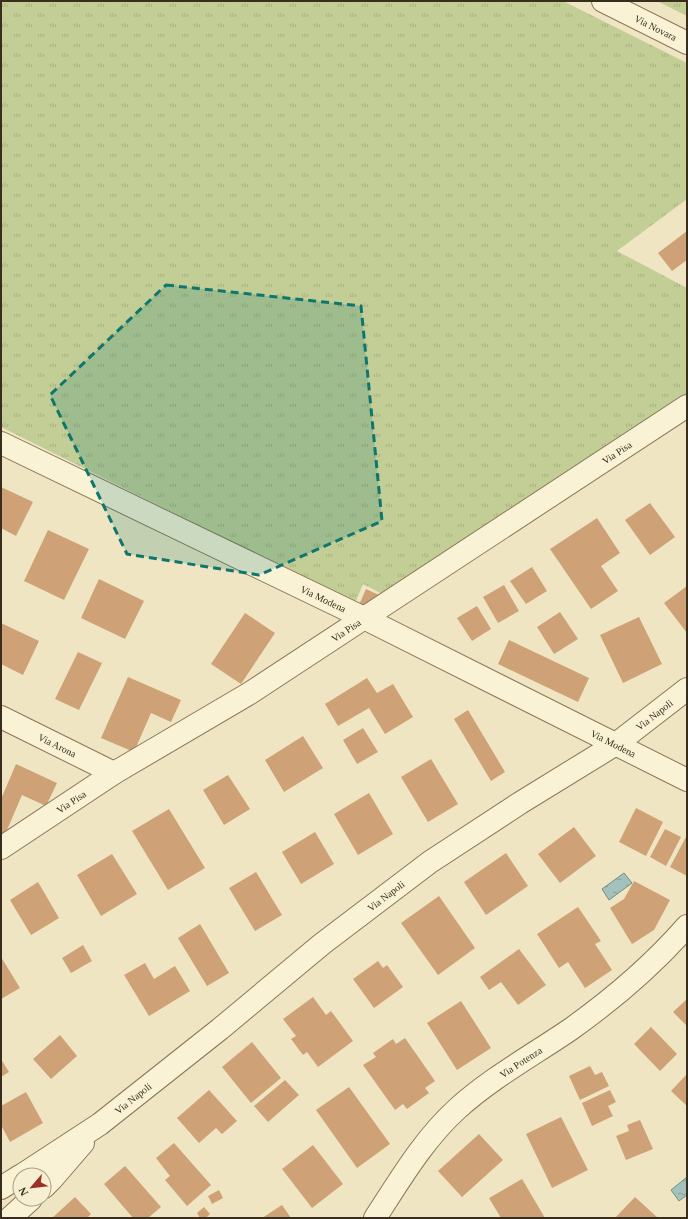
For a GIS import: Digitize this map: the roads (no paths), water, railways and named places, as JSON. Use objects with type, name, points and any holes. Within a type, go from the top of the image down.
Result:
[{"type":"street","name":"Via Novara","points":[[603,1],[687,43]]},
{"type":"street","name":"Via Pisa","points":[[1,848],[114,773],[250,693],[687,406]]},
{"type":"street","name":"Via Modena","points":[[1,442],[364,618],[687,780]]},
{"type":"street","name":"Via Napoli","points":[[35,1167],[100,1124],[220,1029],[322,944],[430,862],[520,803],[616,744],[687,689]]},
{"type":"street","name":"Via Arona","points":[[1,717],[114,773]]},
{"type":"street","name":"Via Potenza","points":[[375,1218],[418,1154],[443,1122],[490,1083],[599,1008],[651,964],[687,926]]},
{"type":"street","name":"Via Napoli","points":[[52,1179],[100,1124]]},
{"type":"street","name":"Via Napoli","points":[[1,1188],[12,1181]]},
{"type":"street","points":[[10,1218],[22,1207]]},
{"type":"water","points":[[624,873],[632,883],[609,900],[602,889]]},
{"type":"water","points":[[687,1177],[687,1195],[679,1201],[671,1190]]}]
